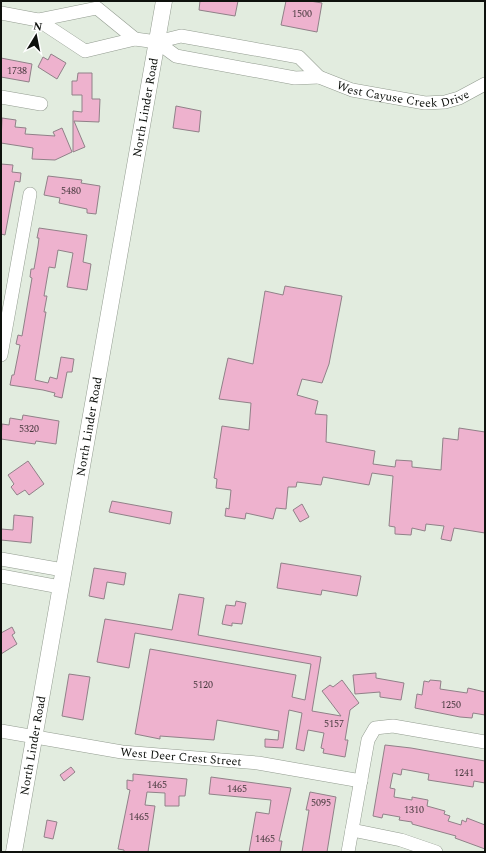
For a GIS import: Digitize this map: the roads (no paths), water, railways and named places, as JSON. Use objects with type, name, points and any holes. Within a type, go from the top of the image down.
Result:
[{"type":"main road","name":"North Linder Road","points":[[14,852],[164,1]]},
{"type":"street","name":"West Cayuse Creek Drive","points":[[1,13],[38,20],[97,8],[135,39]]},
{"type":"street","name":"West Cayuse Creek Drive","points":[[38,20],[85,51],[135,39],[157,42],[181,36],[299,57],[319,77],[352,90],[426,103],[445,102],[459,98],[485,84]]},
{"type":"street","name":"West Cayuse Creek Drive","points":[[157,42],[176,56],[295,78],[319,77]]},
{"type":"street","points":[[1,97],[41,104]]},
{"type":"street","points":[[1,355],[4,310],[30,194]]},
{"type":"street","points":[[1,559],[63,570]]},
{"type":"street","points":[[1,576],[60,587]]},
{"type":"street","points":[[348,852],[368,740],[375,728],[393,726],[485,742]]},
{"type":"street","name":"West Deer Crest Street","points":[[1,731],[122,752],[258,763],[361,781]]},
{"type":"street","points":[[352,830],[401,840],[436,852]]}]
